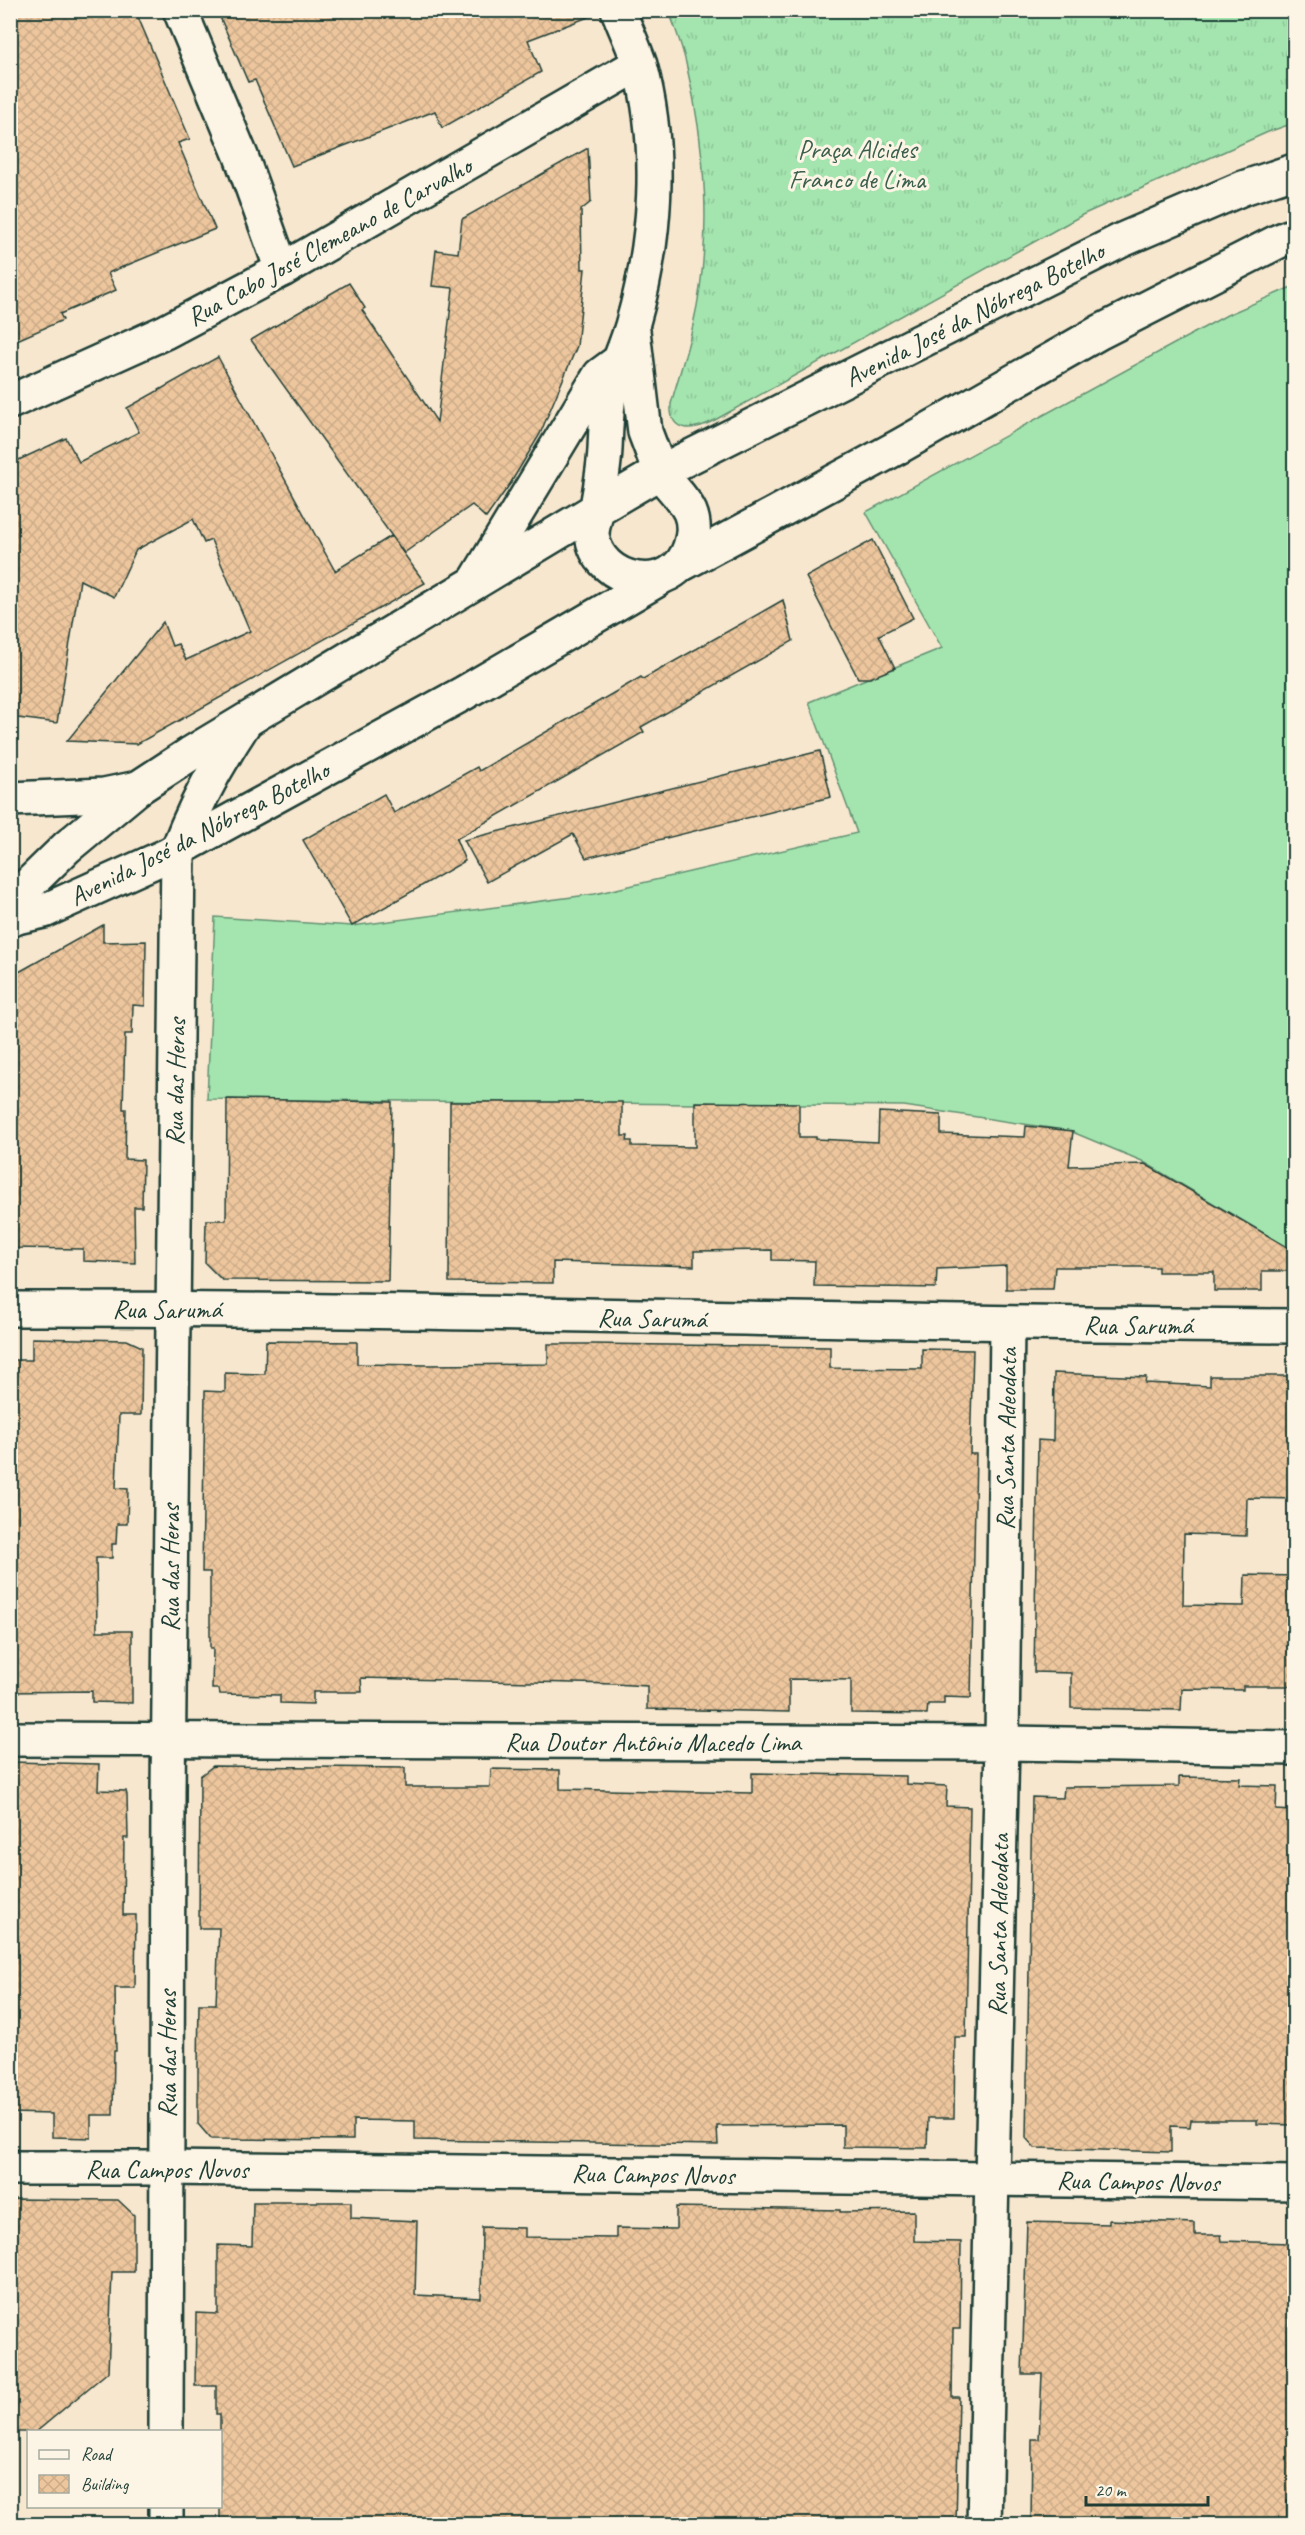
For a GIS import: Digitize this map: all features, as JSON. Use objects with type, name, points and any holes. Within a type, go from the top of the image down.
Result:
[{"type":"street","points":[[180,10],[241,156],[282,270]]},
{"type":"street","points":[[618,10],[639,64],[650,110],[654,169],[653,218],[632,326],[611,388],[606,418],[604,464],[592,534],[603,560],[614,570],[627,577],[671,572],[693,539],[694,526],[684,501],[660,472],[645,432],[632,326]]},
{"type":"street","name":"Rua Cabo José Clemeano de Carvalho","points":[[10,402],[165,332],[282,270],[639,64]]},
{"type":"street","name":"Avenida José da Nóbrega Botelho","points":[[660,472],[1122,240],[1243,188],[1294,171]]},
{"type":"street","name":"Avenida José da Nóbrega Botelho","points":[[13,916],[44,911],[178,849],[464,693],[671,572],[900,446],[1100,332],[1279,241],[1294,236]]},
{"type":"street","points":[[474,583],[600,375],[619,361]]},
{"type":"street","points":[[597,509],[660,472]]},
{"type":"street","name":"Avenida José da Nóbrega Botelho","points":[[13,916],[25,888],[39,873],[94,822],[138,788],[190,754],[597,509]]},
{"type":"street","name":"Rua das Heras","points":[[166,2430],[172,1308],[178,849],[193,810],[214,770],[245,722]]},
{"type":"street","points":[[10,799],[105,795],[138,788]]},
{"type":"street","name":"Rua Sarumá","points":[[10,1309],[172,1308],[1007,1325],[1294,1326]]},
{"type":"street","name":"Rua Santa Adeodata","points":[[984,2524],[1002,1743],[1007,1325]]},
{"type":"street","name":"Rua Doutor Antônio Macedo Lima","points":[[10,1739],[1002,1743],[1294,1748]]},
{"type":"street","name":"Rua Campos Novos","points":[[10,2168],[167,2168],[1294,2183]]},
{"type":"street","points":[[166,2508],[166,2524]]},
{"type":"green space","name":"Praça Alcides Franco de Lima","points":[[669,11],[1294,11],[1294,123],[1268,132],[1084,214],[715,420],[700,426],[685,428],[674,421],[671,404],[691,335],[699,293],[705,227],[704,194],[693,95]]},
{"type":"green space","points":[[1294,286],[1294,1251],[1142,1161],[1070,1131],[904,1106],[207,1099],[215,917],[352,926],[595,894],[857,833],[809,702],[942,648],[866,512],[1227,315]]},
{"type":"building","points":[[10,10],[135,10],[190,139],[178,143],[215,229],[108,273],[116,290],[60,314],[63,320],[10,343]]},
{"type":"building","points":[[217,10],[599,10],[599,13],[528,40],[541,72],[442,128],[435,111],[292,166],[255,80],[248,82]]},
{"type":"building","points":[[588,148],[591,202],[581,210],[582,269],[585,269],[577,346],[540,434],[510,484],[486,518],[472,505],[404,553],[251,340],[349,283],[365,308],[362,310],[437,422],[453,288],[432,286],[436,250],[458,253],[462,219]]},
{"type":"building","points":[[218,357],[335,571],[391,536],[425,583],[137,744],[67,741],[163,622],[172,646],[178,644],[186,660],[250,631],[211,540],[204,543],[193,519],[136,550],[114,597],[80,580],[57,723],[10,717],[10,464],[66,438],[79,462],[139,432],[127,408]]},
{"type":"building","points":[[873,540],[913,618],[879,635],[895,668],[870,678],[858,678],[806,577]]},
{"type":"building","points":[[783,600],[793,641],[641,727],[644,732],[456,839],[465,861],[352,926],[303,840],[384,794],[394,813],[477,767],[479,771],[641,677],[643,679]]},
{"type":"building","points":[[820,751],[831,797],[586,858],[573,834],[487,882],[464,840]]},
{"type":"building","points":[[103,925],[103,942],[146,941],[145,1006],[133,1005],[132,1034],[125,1034],[123,1109],[126,1109],[125,1159],[143,1160],[142,1207],[134,1207],[135,1263],[83,1261],[83,1249],[10,1248],[10,996],[16,996],[17,973]]},
{"type":"building","points":[[227,1099],[392,1102],[388,1281],[222,1280],[205,1263],[206,1220],[226,1220]]},
{"type":"building","points":[[450,1102],[622,1102],[622,1136],[628,1136],[627,1141],[632,1141],[632,1146],[695,1147],[695,1102],[799,1103],[799,1137],[816,1137],[816,1139],[878,1142],[879,1112],[941,1115],[941,1134],[1025,1137],[1026,1126],[1073,1131],[1069,1166],[1145,1164],[1294,1251],[1294,1271],[1262,1271],[1262,1291],[1214,1291],[1214,1272],[1158,1272],[1158,1267],[1055,1267],[1053,1289],[1006,1289],[1006,1266],[937,1269],[936,1288],[814,1286],[815,1261],[772,1260],[772,1250],[694,1251],[694,1266],[553,1262],[553,1283],[449,1282]]},
{"type":"building","points":[[32,1338],[127,1340],[142,1347],[141,1415],[119,1415],[116,1488],[128,1489],[127,1524],[117,1524],[116,1544],[112,1544],[112,1558],[96,1558],[97,1631],[132,1631],[132,1703],[92,1702],[92,1691],[10,1692],[10,1360],[32,1360]]},
{"type":"building","points":[[266,1341],[357,1342],[357,1364],[426,1365],[548,1364],[548,1344],[830,1347],[830,1368],[922,1369],[922,1349],[973,1350],[970,1454],[976,1454],[971,1698],[944,1697],[944,1704],[928,1704],[927,1714],[851,1713],[851,1680],[789,1679],[789,1712],[647,1709],[647,1686],[614,1684],[361,1678],[362,1692],[313,1692],[313,1704],[280,1703],[280,1695],[220,1694],[219,1689],[212,1689],[210,1572],[202,1572],[205,1391],[225,1392],[225,1373],[265,1374]]},
{"type":"building","points":[[1054,1373],[1146,1377],[1145,1383],[1210,1386],[1210,1376],[1294,1376],[1294,1499],[1247,1498],[1246,1536],[1184,1534],[1183,1605],[1244,1606],[1245,1575],[1294,1576],[1294,1686],[1243,1686],[1243,1690],[1182,1689],[1181,1710],[1071,1708],[1071,1673],[1034,1672],[1038,1440],[1053,1441]]},
{"type":"building","points":[[10,1762],[99,1764],[98,1790],[126,1791],[127,1795],[128,1838],[124,1838],[123,1915],[136,1915],[135,1988],[115,1988],[116,2051],[114,2051],[113,2115],[91,2115],[91,2138],[52,2137],[52,2114],[10,2113]]},
{"type":"building","points":[[213,1766],[405,1768],[405,1787],[490,1787],[491,1769],[560,1770],[560,1789],[752,1793],[752,1773],[906,1776],[906,1784],[947,1786],[946,1806],[970,1807],[966,2037],[955,2037],[954,2118],[928,2118],[927,2148],[843,2147],[843,2125],[717,2126],[718,2145],[415,2140],[415,2121],[353,2120],[353,2140],[211,2139],[198,2124],[198,2064],[199,2004],[216,2004],[219,1928],[199,1928],[200,1776]]},
{"type":"building","points":[[1179,1777],[1240,1778],[1239,1785],[1277,1786],[1276,1810],[1294,1811],[1294,2125],[1257,2124],[1257,2120],[1191,2120],[1190,2127],[1171,2126],[1171,2152],[1035,2148],[1026,2138],[1032,1797],[1063,1798],[1064,1787],[1179,1786]]},
{"type":"building","points":[[10,2199],[118,2200],[134,2215],[134,2272],[112,2272],[108,2372],[38,2430],[10,2432]]},
{"type":"building","points":[[253,2202],[351,2202],[351,2218],[417,2221],[415,2295],[481,2298],[482,2227],[525,2228],[525,2237],[616,2238],[616,2228],[676,2229],[676,2207],[840,2210],[840,2212],[914,2211],[914,2241],[961,2242],[960,2329],[953,2329],[952,2397],[959,2397],[956,2524],[220,2524],[222,2430],[220,2430],[220,2414],[216,2414],[216,2386],[195,2386],[196,2313],[218,2314],[218,2245],[252,2246]]},
{"type":"building","points":[[1109,2220],[1195,2223],[1195,2235],[1221,2235],[1222,2241],[1290,2243],[1288,2369],[1294,2369],[1294,2500],[1287,2500],[1287,2524],[1031,2524],[1032,2439],[1039,2439],[1042,2374],[1022,2374],[1027,2222],[1109,2224]]}]
